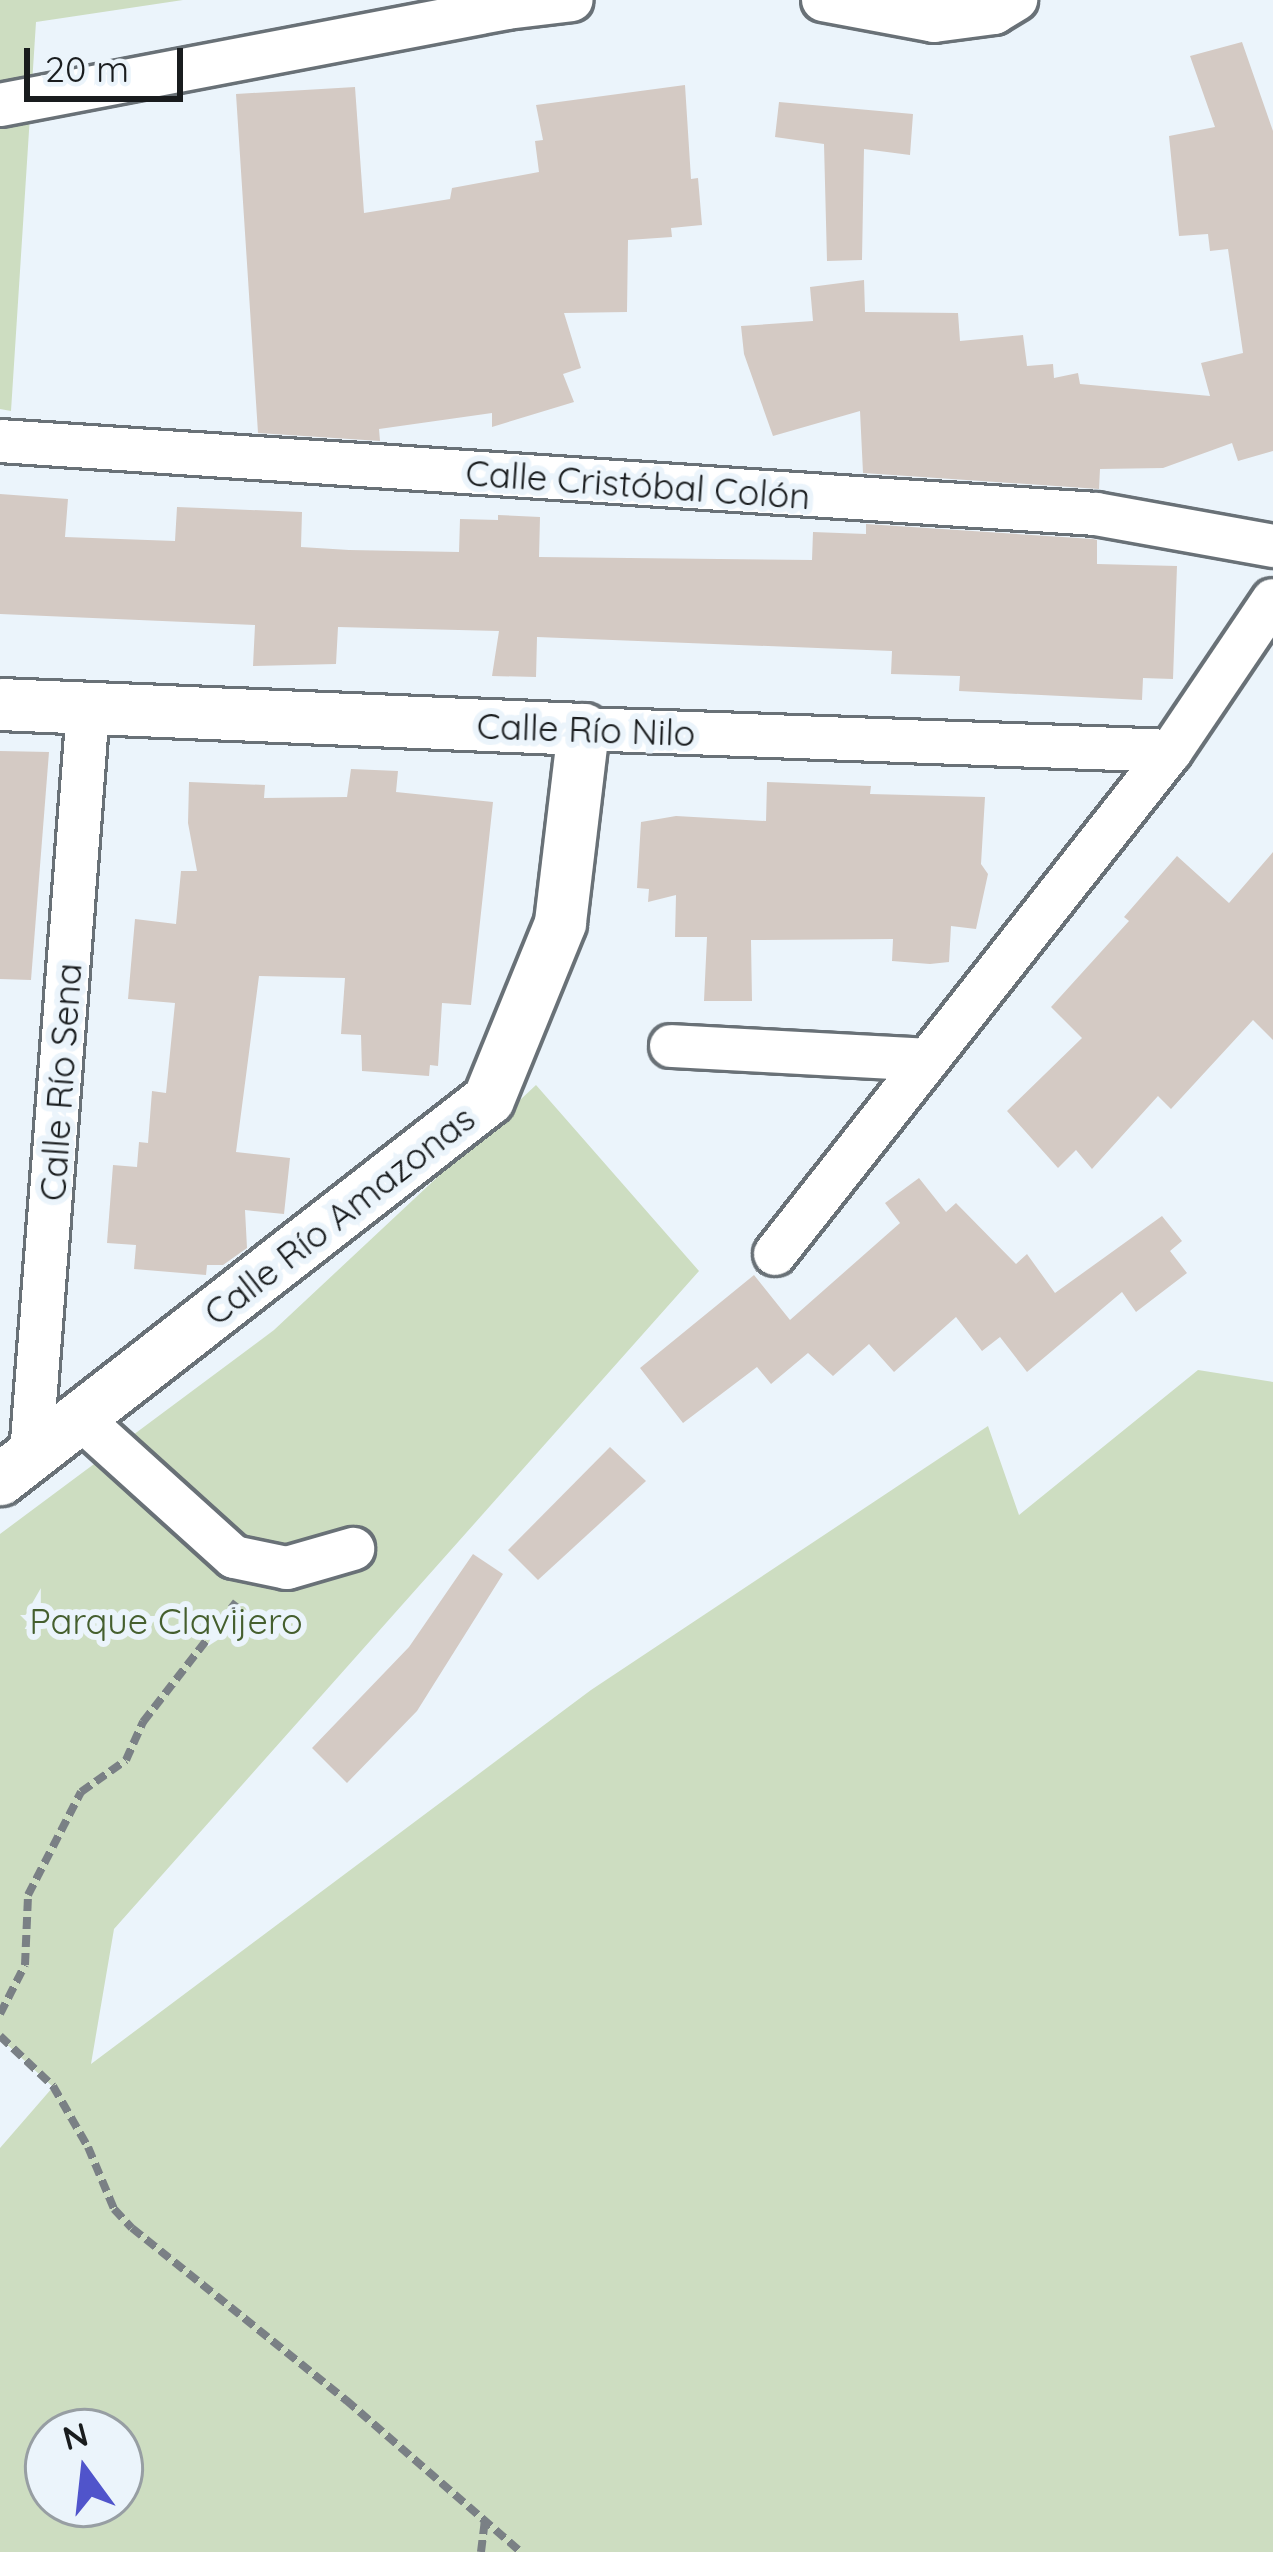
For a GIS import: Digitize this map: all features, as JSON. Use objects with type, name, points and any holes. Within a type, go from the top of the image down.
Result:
[{"type":"street","points":[[0,105],[507,8],[572,0]]},
{"type":"street","points":[[823,0],[934,21],[994,13],[1016,0]]},
{"type":"street","name":"Calle Cristóbal Colón","points":[[0,441],[1096,514],[1273,546]]},
{"type":"street","points":[[775,1254],[1172,751],[1273,600]]},
{"type":"street","name":"Calle Río Nilo","points":[[0,704],[1172,751]]},
{"type":"street","name":"Calle Río Sena","points":[[16,1467],[88,709]]},
{"type":"street","name":"Calle Río Amazonas","points":[[16,1467],[488,1099],[560,923],[583,729]]},
{"type":"street","points":[[671,1046],[928,1060]]},
{"type":"street","points":[[80,1418],[234,1557],[287,1568],[353,1549]]},
{"type":"path","points":[[0,2014],[25,1965],[28,1895],[81,1792],[126,1760],[143,1722],[242,1595],[253,1561]]},
{"type":"path","points":[[0,2036],[53,2086],[88,2147],[114,2209],[132,2228],[520,2552]]},
{"type":"path","points":[[481,2552],[485,2519]]},
{"type":"green space","points":[[0,0],[183,0],[36,22],[11,411],[0,409]]},
{"type":"green space","name":"Parque Clavijero","points":[[536,1085],[699,1271],[114,1929],[91,2064],[591,1690],[988,1426],[1019,1515],[1198,1370],[1273,1382],[1273,2552],[0,2552],[0,2148],[53,2087],[0,2038],[0,1534],[274,1330]]},
{"type":"building","points":[[1242,42],[1273,131],[1273,451],[1238,461],[1232,443],[1163,468],[1100,469],[1099,489],[863,473],[860,411],[773,436],[744,354],[741,326],[813,321],[810,287],[864,280],[865,312],[958,313],[960,341],[1023,335],[1027,366],[1053,364],[1054,378],[1078,373],[1080,384],[1210,396],[1201,363],[1243,353],[1228,249],[1210,251],[1208,234],[1179,236],[1169,136],[1215,127],[1190,56]]},
{"type":"building","points":[[685,85],[691,179],[698,178],[702,225],[671,228],[672,237],[628,240],[627,312],[564,313],[581,368],[563,374],[574,402],[492,427],[492,413],[379,429],[380,441],[258,433],[236,94],[355,87],[364,213],[450,199],[452,188],[539,172],[535,141],[543,140],[536,105]]},
{"type":"building","points":[[779,102],[913,114],[910,155],[864,149],[862,260],[827,261],[824,144],[775,137]]},
{"type":"building","points":[[0,494],[68,499],[65,537],[175,541],[177,507],[302,512],[301,547],[349,550],[459,552],[460,519],[498,520],[498,515],[540,517],[539,557],[812,560],[813,532],[866,534],[866,524],[1093,539],[1097,540],[1097,564],[1177,566],[1173,679],[1143,678],[1142,700],[959,691],[960,676],[891,674],[892,651],[537,637],[536,677],[492,676],[499,631],[338,627],[336,664],[253,666],[255,625],[0,614]]},
{"type":"building","points":[[0,751],[49,752],[31,980],[0,979]]},
{"type":"building","points":[[351,769],[398,771],[396,792],[493,802],[471,1005],[442,1003],[438,1066],[430,1065],[429,1076],[362,1071],[361,1035],[341,1034],[345,978],[259,976],[236,1152],[290,1158],[284,1214],[245,1210],[247,1248],[223,1265],[207,1265],[206,1275],[134,1269],[136,1245],[107,1243],[113,1165],[137,1167],[139,1142],[148,1143],[152,1091],[166,1093],[175,1003],[128,999],[135,919],[176,924],[181,871],[197,871],[188,823],[189,782],[265,785],[264,798],[347,797]]},
{"type":"building","points":[[767,782],[871,786],[870,794],[985,797],[981,864],[988,874],[976,929],[951,926],[949,962],[892,961],[893,939],[751,940],[752,1001],[704,1001],[707,937],[675,937],[676,895],[648,902],[649,889],[637,888],[641,822],[676,816],[766,821]]},
{"type":"building","points":[[1273,852],[1273,1040],[1253,1020],[1171,1109],[1158,1096],[1092,1169],[1076,1150],[1058,1168],[1007,1111],[1082,1038],[1051,1007],[1129,921],[1124,917],[1177,856],[1229,903]]},
{"type":"building","points":[[919,1178],[946,1212],[956,1203],[1016,1264],[1027,1254],[1055,1293],[1162,1216],[1182,1241],[1170,1251],[1187,1273],[1136,1312],[1122,1292],[1027,1372],[1000,1337],[982,1351],[956,1317],[894,1372],[869,1344],[833,1376],[808,1353],[771,1384],[757,1367],[683,1423],[640,1368],[754,1275],[790,1320],[900,1223],[885,1203]]},
{"type":"building","points":[[610,1447],[646,1481],[538,1580],[508,1550]]},
{"type":"building","points":[[473,1554],[503,1574],[417,1711],[347,1783],[312,1748],[409,1647]]}]
